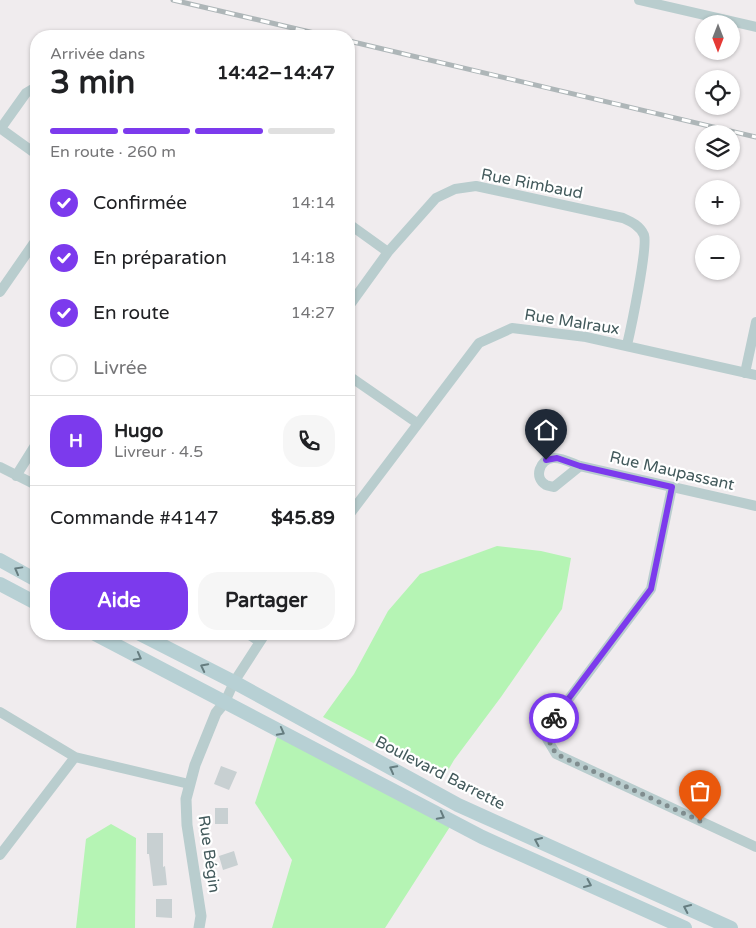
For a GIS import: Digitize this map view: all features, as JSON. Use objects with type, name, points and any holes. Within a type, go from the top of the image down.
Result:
[{"type":"main road","points":[[0,560],[30,577]]},
{"type":"main road","points":[[0,584],[30,600]]},
{"type":"main road","points":[[106,640],[482,837],[685,928]]},
{"type":"main road","name":"Boulevard Barrette","points":[[152,640],[234,682],[458,805],[731,928]]},
{"type":"street","points":[[639,0],[756,27]]},
{"type":"street","points":[[30,91],[26,93],[0,128],[30,150]]},
{"type":"street","name":"Rue Rimbaud","points":[[355,298],[388,252],[436,198],[455,189],[476,186],[624,218],[637,225],[644,236],[644,254],[627,346]]},
{"type":"street","points":[[355,228],[388,252]]},
{"type":"street","points":[[0,292],[3,281],[30,247]]},
{"type":"street","points":[[751,374],[756,322]]},
{"type":"street","name":"Rue Malraux","points":[[355,507],[479,343],[512,328],[586,337],[751,374]]},
{"type":"street","points":[[355,380],[417,423]]},
{"type":"street","points":[[16,476],[30,454]]},
{"type":"street","name":"Rue Maupassant","points":[[580,466],[756,506]]},
{"type":"street","points":[[0,467],[30,482]]},
{"type":"street","points":[[672,487],[651,589],[550,724],[547,740],[556,754],[756,847]]},
{"type":"street","points":[[225,702],[234,682],[261,640]]},
{"type":"street","name":"Rue Bégin","points":[[199,928],[201,916],[187,825],[186,799],[195,765],[216,713],[225,702]]},
{"type":"street","points":[[0,712],[75,758],[189,784]]},
{"type":"street","points":[[0,855],[75,758]]},
{"type":"lane","points":[[252,640],[258,644]]},
{"type":"green space","points":[[497,546],[541,551],[571,558],[562,609],[501,697],[454,760],[443,779],[323,717],[354,674],[388,611],[420,574]]},
{"type":"green space","points":[[279,731],[453,822],[385,928],[272,928],[292,860],[255,803]]},
{"type":"green space","points":[[111,824],[136,838],[135,928],[76,928],[86,839]]},
{"type":"building","points":[[221,766],[237,772],[229,790],[214,784]]},
{"type":"building","points":[[215,808],[228,808],[228,824],[215,824]]},
{"type":"building","points":[[147,833],[163,833],[163,867],[165,866],[167,885],[153,886],[149,854],[147,854]]},
{"type":"building","points":[[234,851],[238,865],[223,870],[219,856]]},
{"type":"building","points":[[156,899],[172,899],[172,918],[156,917]]},
{"type":"railway","points":[[173,0],[301,30]]},
{"type":"railway","points":[[355,42],[756,137]]},
{"type":"way so far","points":[[554,718],[550,724],[547,740],[556,754],[700,821]]},
{"type":"route","points":[[546,460],[557,458],[580,466],[672,487],[651,589],[554,718]]}]
